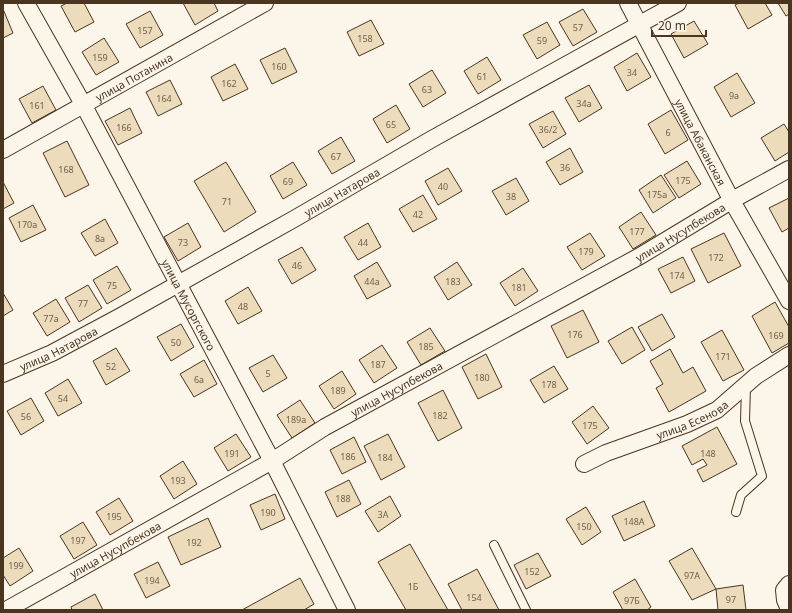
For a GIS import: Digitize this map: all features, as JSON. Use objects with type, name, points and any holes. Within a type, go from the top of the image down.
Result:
[{"type":"street","name":"улица Мусоргского","points":[[26,3],[83,104],[272,461],[347,610]]},
{"type":"street","name":"улица Потанина","points":[[3,150],[265,3]]},
{"type":"street","name":"улица Абаканская","points":[[628,3],[732,201],[789,301]]},
{"type":"street","name":"улица Натарова","points":[[3,374],[52,353],[178,284],[432,139],[678,3]]},
{"type":"street","name":"улица Нусупбекова","points":[[6,610],[272,461],[325,427],[640,256],[789,169]]},
{"type":"street","name":"улица Есенова","points":[[584,464],[606,453],[687,424],[717,410],[756,376],[789,355]]},
{"type":"street","points":[[789,584],[784,590],[785,600],[789,609]]},
{"type":"lane","points":[[736,512],[741,495],[762,476],[745,421],[746,386]]},
{"type":"lane","points":[[494,545],[526,610]]},
{"type":"building","points":[[67,3],[84,3],[94,22],[75,32],[61,6]]},
{"type":"building","points":[[183,3],[214,3],[218,11],[195,25]]},
{"type":"building","points":[[739,3],[765,3],[772,15],[748,29],[735,5]]},
{"type":"building","points":[[778,3],[789,3],[789,14],[786,16]]},
{"type":"building","points":[[3,9],[13,33],[3,38]]},
{"type":"building","points":[[583,9],[597,32],[573,46],[559,22]]},
{"type":"building","points":[[150,11],[163,35],[140,48],[126,24]]},
{"type":"building","points":[[371,20],[384,44],[359,56],[347,32]]},
{"type":"building","points":[[694,21],[708,44],[684,58],[671,34]]},
{"type":"building","points":[[547,22],[560,45],[537,59],[523,35]]},
{"type":"building","points":[[104,38],[119,62],[96,75],[82,52]]},
{"type":"building","points":[[285,48],[297,72],[272,84],[260,60]]},
{"type":"building","points":[[637,53],[651,77],[627,91],[614,67]]},
{"type":"building","points":[[487,57],[501,80],[478,94],[464,71]]},
{"type":"building","points":[[235,64],[248,89],[223,101],[211,77]]},
{"type":"building","points":[[432,70],[446,93],[423,107],[409,84]]},
{"type":"building","points":[[737,73],[755,103],[731,117],[714,87]]},
{"type":"building","points":[[170,80],[182,104],[158,116],[146,92]]},
{"type":"building","points":[[589,85],[602,108],[579,122],[565,98]]},
{"type":"building","points":[[43,86],[56,110],[32,123],[19,99]]},
{"type":"building","points":[[396,105],[410,129],[387,143],[373,119]]},
{"type":"building","points":[[130,108],[142,133],[118,145],[105,121]]},
{"type":"building","points":[[671,110],[688,140],[665,154],[648,124]]},
{"type":"building","points":[[553,111],[566,134],[543,148],[529,124]]},
{"type":"building","points":[[784,124],[789,132],[789,152],[775,161],[761,138]]},
{"type":"building","points":[[341,137],[355,161],[332,174],[318,151]]},
{"type":"building","points":[[67,141],[89,185],[65,197],[43,153]]},
{"type":"building","points":[[570,148],[583,172],[560,185],[546,162]]},
{"type":"building","points":[[687,161],[701,184],[679,198],[664,175]]},
{"type":"building","points":[[226,162],[256,212],[224,232],[194,181]]},
{"type":"building","points":[[293,162],[307,185],[283,199],[270,176]]},
{"type":"building","points":[[448,168],[462,191],[438,205],[425,181]]},
{"type":"building","points":[[661,175],[676,198],[653,213],[639,190]]},
{"type":"building","points":[[516,178],[529,201],[506,215],[492,191]]},
{"type":"building","points":[[3,182],[14,203],[3,209]]},
{"type":"building","points":[[423,195],[437,219],[413,232],[399,209]]},
{"type":"building","points":[[789,198],[789,228],[782,232],[769,208]]},
{"type":"building","points":[[33,205],[46,230],[21,242],[9,218]]},
{"type":"building","points":[[641,212],[656,235],[633,249],[619,227]]},
{"type":"building","points":[[105,219],[118,243],[95,256],[81,233]]},
{"type":"building","points":[[188,223],[201,247],[178,261],[164,237]]},
{"type":"building","points":[[368,223],[381,247],[358,260],[344,237]]},
{"type":"building","points":[[590,233],[605,256],[582,270],[567,247]]},
{"type":"building","points":[[724,233],[741,266],[708,283],[691,249]]},
{"type":"building","points":[[302,247],[316,270],[292,284],[278,260]]},
{"type":"building","points":[[683,257],[695,281],[671,293],[658,269]]},
{"type":"building","points":[[377,262],[391,286],[367,299],[354,276]]},
{"type":"building","points":[[457,262],[472,285],[448,300],[434,277]]},
{"type":"building","points":[[117,266],[131,290],[107,304],[93,280]]},
{"type":"building","points":[[523,268],[538,291],[515,306],[500,283]]},
{"type":"building","points":[[88,285],[102,308],[79,322],[65,298]]},
{"type":"building","points":[[248,287],[262,311],[238,324],[225,301]]},
{"type":"building","points":[[3,293],[13,310],[3,316]]},
{"type":"building","points":[[56,299],[70,322],[47,336],[33,313]]},
{"type":"building","points":[[775,302],[789,327],[789,343],[772,353],[752,316]]},
{"type":"building","points":[[583,310],[599,342],[567,358],[551,326]]},
{"type":"building","points":[[662,314],[675,337],[652,351],[638,327]]},
{"type":"building","points":[[181,324],[194,347],[171,361],[157,337]]},
{"type":"building","points":[[632,327],[645,350],[622,364],[608,341]]},
{"type":"building","points":[[430,328],[445,351],[421,365],[407,342]]},
{"type":"building","points":[[722,330],[744,370],[723,381],[701,342]]},
{"type":"building","points":[[382,345],[397,368],[374,383],[359,360]]},
{"type":"building","points":[[116,348],[130,371],[106,385],[93,361]]},
{"type":"building","points":[[670,349],[683,373],[693,367],[706,391],[669,412],[656,388],[663,384],[650,361]]},
{"type":"building","points":[[486,354],[502,387],[478,399],[462,367]]},
{"type":"building","points":[[273,355],[287,378],[263,392],[249,368]]},
{"type":"building","points":[[204,360],[217,384],[194,397],[180,374]]},
{"type":"building","points":[[554,366],[568,389],[544,403],[530,380]]},
{"type":"building","points":[[342,371],[356,394],[334,409],[319,386]]},
{"type":"building","points":[[68,379],[82,403],[58,416],[45,393]]},
{"type":"building","points":[[443,390],[462,428],[438,441],[418,403]]},
{"type":"building","points":[[31,398],[44,421],[21,435],[7,411]]},
{"type":"building","points":[[300,400],[315,423],[292,438],[277,415]]},
{"type":"building","points":[[593,406],[609,428],[587,444],[572,422]]},
{"type":"building","points":[[717,427],[737,464],[703,482],[697,470],[707,465],[703,459],[692,465],[682,446]]},
{"type":"building","points":[[236,434],[251,457],[228,471],[214,448]]},
{"type":"building","points":[[388,434],[405,467],[381,480],[364,446]]},
{"type":"building","points":[[354,437],[366,462],[342,474],[330,450]]},
{"type":"building","points":[[183,461],[197,484],[174,499],[160,476]]},
{"type":"building","points":[[349,480],[361,504],[337,517],[325,492]]},
{"type":"building","points":[[275,494],[285,519],[261,530],[250,505]]},
{"type":"building","points":[[390,496],[401,516],[378,532],[365,511]]},
{"type":"building","points":[[119,498],[133,521],[110,535],[96,512]]},
{"type":"building","points":[[644,501],[655,526],[624,541],[612,516]]},
{"type":"building","points":[[586,507],[601,532],[582,545],[566,519]]},
{"type":"building","points":[[208,518],[221,547],[181,565],[168,537]]},
{"type":"building","points":[[83,522],[97,545],[74,559],[60,536]]},
{"type":"building","points":[[410,544],[448,610],[406,610],[378,562]]},
{"type":"building","points":[[19,548],[33,571],[10,586],[3,575],[3,558]]},
{"type":"building","points":[[692,548],[716,589],[692,600],[669,561]]},
{"type":"building","points":[[538,553],[551,576],[526,589],[514,565]]},
{"type":"building","points":[[158,562],[170,586],[146,598],[134,574]]},
{"type":"building","points":[[477,569],[499,610],[462,610],[448,584]]},
{"type":"building","points":[[300,578],[314,604],[304,610],[242,610]]},
{"type":"building","points":[[635,579],[651,607],[647,610],[623,610],[613,592]]},
{"type":"building","points":[[743,585],[746,610],[718,610],[716,589]]},
{"type":"building","points":[[95,594],[103,610],[72,610],[71,607]]}]
